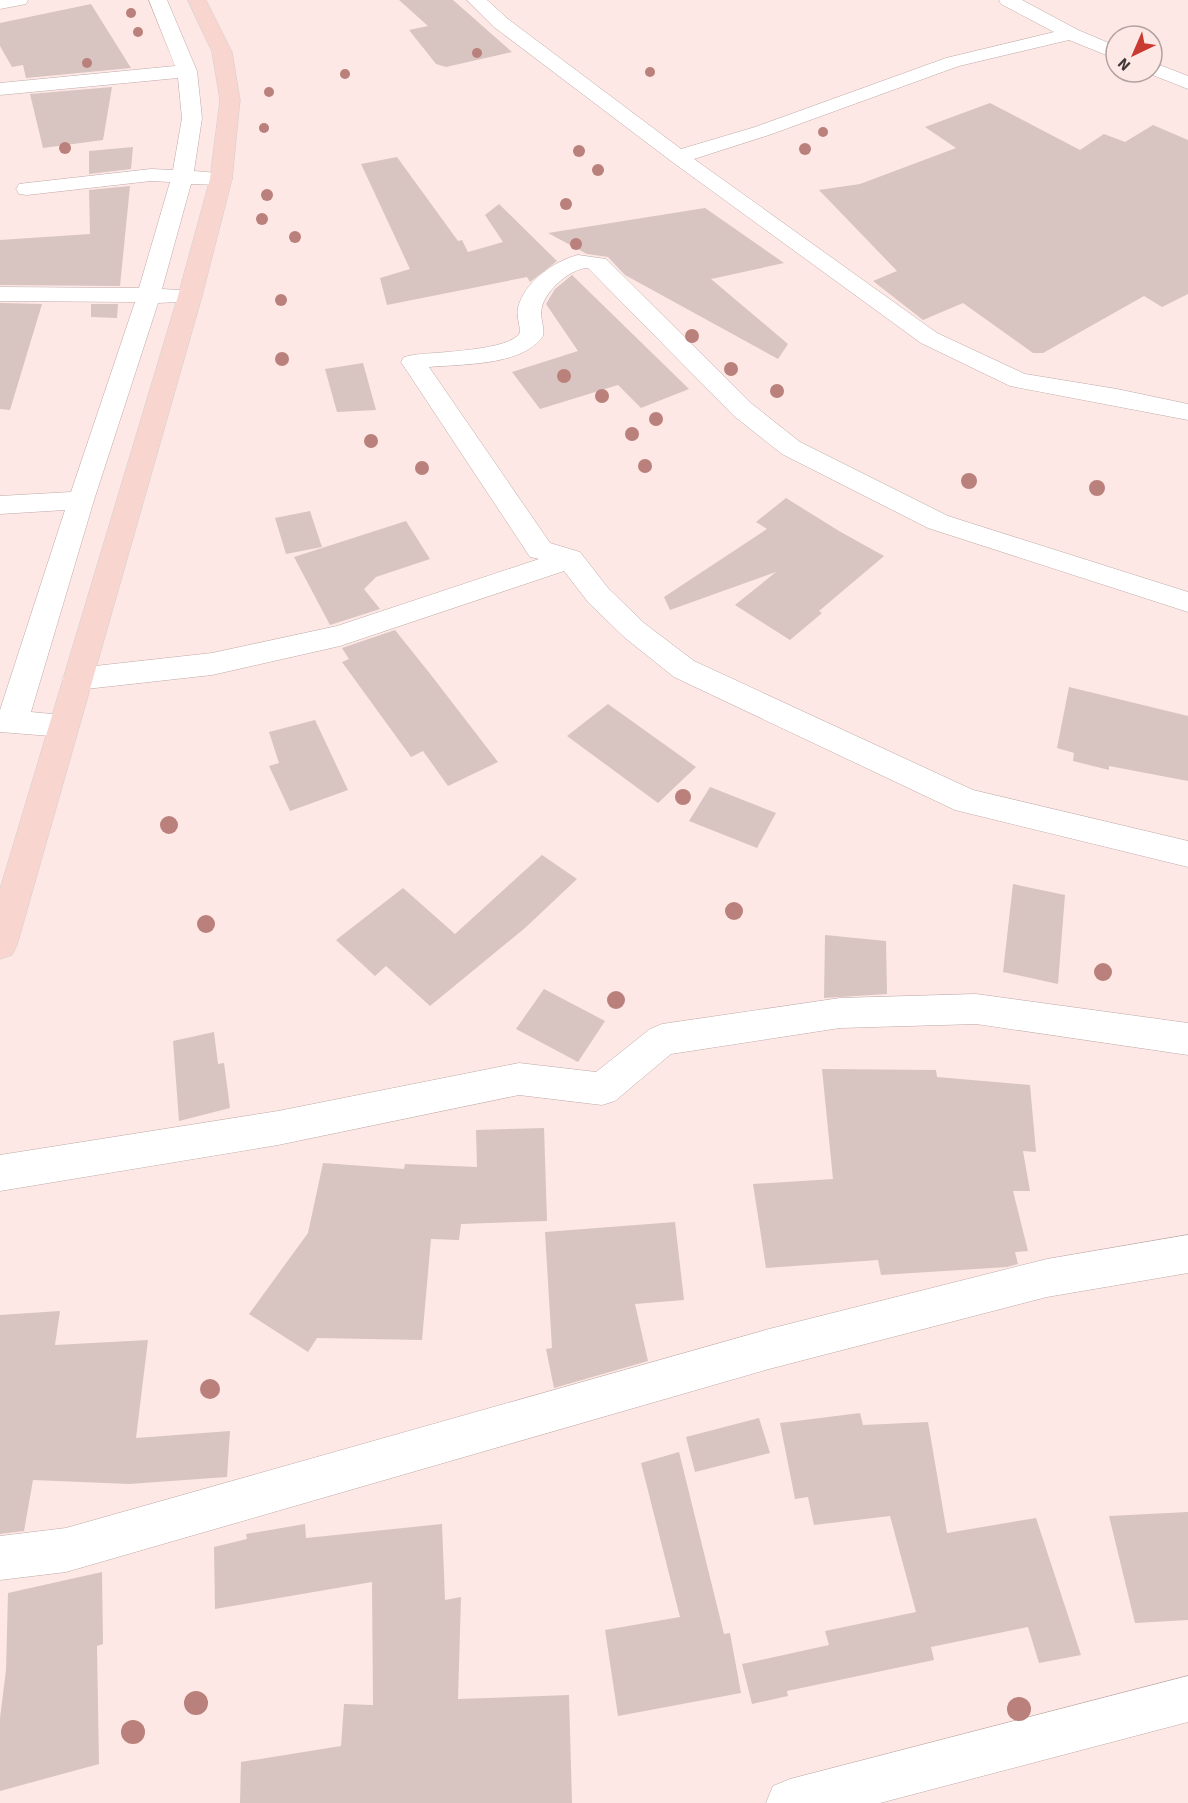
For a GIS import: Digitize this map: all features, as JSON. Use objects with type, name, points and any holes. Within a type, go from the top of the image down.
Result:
[{"type":"main road","points":[[0,945],[190,296],[221,179],[230,100],[222,52],[197,0]]},
{"type":"street","points":[[0,3],[19,0]]},
{"type":"street","points":[[63,726],[7,721],[149,294],[183,177],[192,118],[187,71],[158,0]]},
{"type":"street","points":[[476,0],[501,23],[678,157],[929,338],[1018,381],[1117,397],[1188,412]]},
{"type":"street","points":[[1008,0],[1071,34],[1104,48]]},
{"type":"street","points":[[678,157],[762,131],[953,62],[1071,34]]},
{"type":"street","points":[[0,90],[187,71]]},
{"type":"street","points":[[1164,73],[1188,83]]},
{"type":"street","points":[[27,189],[151,175],[221,179]]},
{"type":"street","points":[[1188,602],[938,522],[791,448],[743,410],[598,264],[588,261],[571,264],[541,287],[529,308],[534,332],[531,339],[522,345],[501,351],[413,362],[540,549],[570,559],[598,595],[634,630],[684,669],[966,801],[1188,854]]},
{"type":"street","points":[[0,294],[190,296]]},
{"type":"street","points":[[0,505],[81,500]]},
{"type":"street","points":[[77,679],[212,664],[340,636],[570,559]]},
{"type":"street","points":[[0,1173],[278,1128],[519,1079],[602,1089],[662,1040],[840,1013],[976,1009],[1188,1040]]},
{"type":"street","points":[[0,1558],[66,1550],[769,1349],[1047,1278],[1188,1254]]},
{"type":"street","points":[[790,1803],[1188,1699]]},
{"type":"building","points":[[399,0],[453,0],[512,52],[446,67],[436,64],[409,30],[428,26]]},
{"type":"building","points":[[91,4],[131,68],[26,78],[23,65],[12,67],[0,46],[0,23]]},
{"type":"building","points":[[112,87],[103,140],[43,148],[30,94]]},
{"type":"building","points":[[990,103],[1080,150],[1104,134],[1125,142],[1153,125],[1188,140],[1188,294],[1162,307],[1144,296],[1043,353],[1033,353],[963,303],[923,320],[873,281],[897,271],[819,190],[860,184],[956,148],[925,127]]},
{"type":"building","points":[[133,147],[131,169],[89,174],[89,151]]},
{"type":"building","points":[[397,157],[458,241],[462,240],[468,252],[503,242],[485,215],[499,204],[557,261],[530,282],[527,277],[387,305],[380,278],[410,269],[361,164]]},
{"type":"building","points":[[130,186],[120,286],[0,285],[0,240],[90,234],[89,190]]},
{"type":"building","points":[[705,208],[784,263],[711,279],[788,344],[778,359],[625,275],[608,257],[587,254],[548,233]]},
{"type":"building","points":[[572,275],[689,389],[641,408],[618,385],[540,409],[512,372],[578,351],[546,304],[555,289]]},
{"type":"building","points":[[0,303],[42,304],[10,410],[0,409]]},
{"type":"building","points":[[91,304],[118,304],[117,318],[91,317]]},
{"type":"building","points":[[363,363],[376,410],[337,412],[325,369]]},
{"type":"building","points":[[786,498],[884,556],[819,611],[822,613],[790,640],[735,605],[776,572],[670,610],[664,597],[767,529],[756,522]]},
{"type":"building","points":[[310,511],[322,547],[286,554],[275,518]]},
{"type":"building","points":[[406,521],[430,559],[376,577],[364,589],[380,609],[330,625],[294,557]]},
{"type":"building","points":[[395,630],[498,762],[448,786],[423,751],[411,757],[342,662],[349,659],[342,648]]},
{"type":"building","points":[[1069,687],[1188,716],[1188,781],[1109,766],[1109,770],[1073,761],[1074,753],[1057,748]]},
{"type":"building","points":[[608,704],[696,767],[658,803],[567,736]]},
{"type":"building","points":[[315,720],[348,790],[290,811],[269,766],[279,763],[269,732]]},
{"type":"building","points":[[710,787],[776,813],[757,848],[689,821]]},
{"type":"building","points":[[542,855],[577,879],[525,928],[430,1006],[386,966],[375,976],[336,940],[403,888],[455,934]]},
{"type":"building","points":[[1013,884],[1065,895],[1058,984],[1003,972]]},
{"type":"building","points":[[825,935],[886,941],[887,994],[824,998]]},
{"type":"building","points":[[544,989],[605,1021],[578,1062],[516,1029]]},
{"type":"building","points":[[214,1032],[218,1064],[224,1063],[230,1108],[179,1121],[173,1041]]},
{"type":"building","points":[[822,1069],[936,1070],[937,1077],[1030,1085],[1036,1152],[1023,1151],[1030,1191],[1013,1191],[1028,1251],[1015,1252],[1018,1264],[1007,1267],[881,1275],[878,1260],[766,1268],[753,1184],[833,1179]]},
{"type":"building","points":[[544,1128],[547,1221],[461,1224],[459,1240],[431,1239],[422,1340],[317,1338],[308,1352],[249,1314],[308,1233],[323,1163],[404,1169],[405,1164],[477,1167],[476,1130]]},
{"type":"building","points":[[675,1222],[684,1300],[635,1304],[648,1361],[554,1388],[546,1349],[552,1348],[545,1232]]},
{"type":"building","points":[[60,1311],[55,1345],[148,1340],[136,1438],[230,1431],[227,1477],[129,1484],[33,1480],[24,1531],[0,1534],[0,1315]]},
{"type":"building","points":[[860,1413],[863,1425],[928,1422],[947,1533],[1036,1518],[1081,1655],[1039,1663],[1028,1627],[931,1647],[934,1660],[787,1691],[788,1696],[752,1704],[742,1664],[829,1645],[825,1631],[916,1612],[890,1516],[814,1525],[808,1497],[795,1499],[780,1423]]},
{"type":"building","points":[[759,1418],[770,1453],[695,1472],[686,1437]]},
{"type":"building","points":[[679,1452],[724,1634],[730,1633],[741,1693],[618,1716],[605,1630],[680,1617],[641,1463]]},
{"type":"building","points":[[1188,1512],[1188,1620],[1135,1623],[1109,1516]]},
{"type":"building","points":[[305,1524],[306,1538],[442,1524],[445,1600],[461,1597],[458,1699],[569,1695],[572,1803],[240,1803],[241,1762],[341,1746],[344,1704],[373,1705],[372,1582],[215,1609],[214,1547],[247,1539],[246,1534]]},
{"type":"building","points":[[102,1572],[103,1644],[97,1646],[99,1764],[0,1791],[0,1718],[6,1670],[8,1593]]}]
